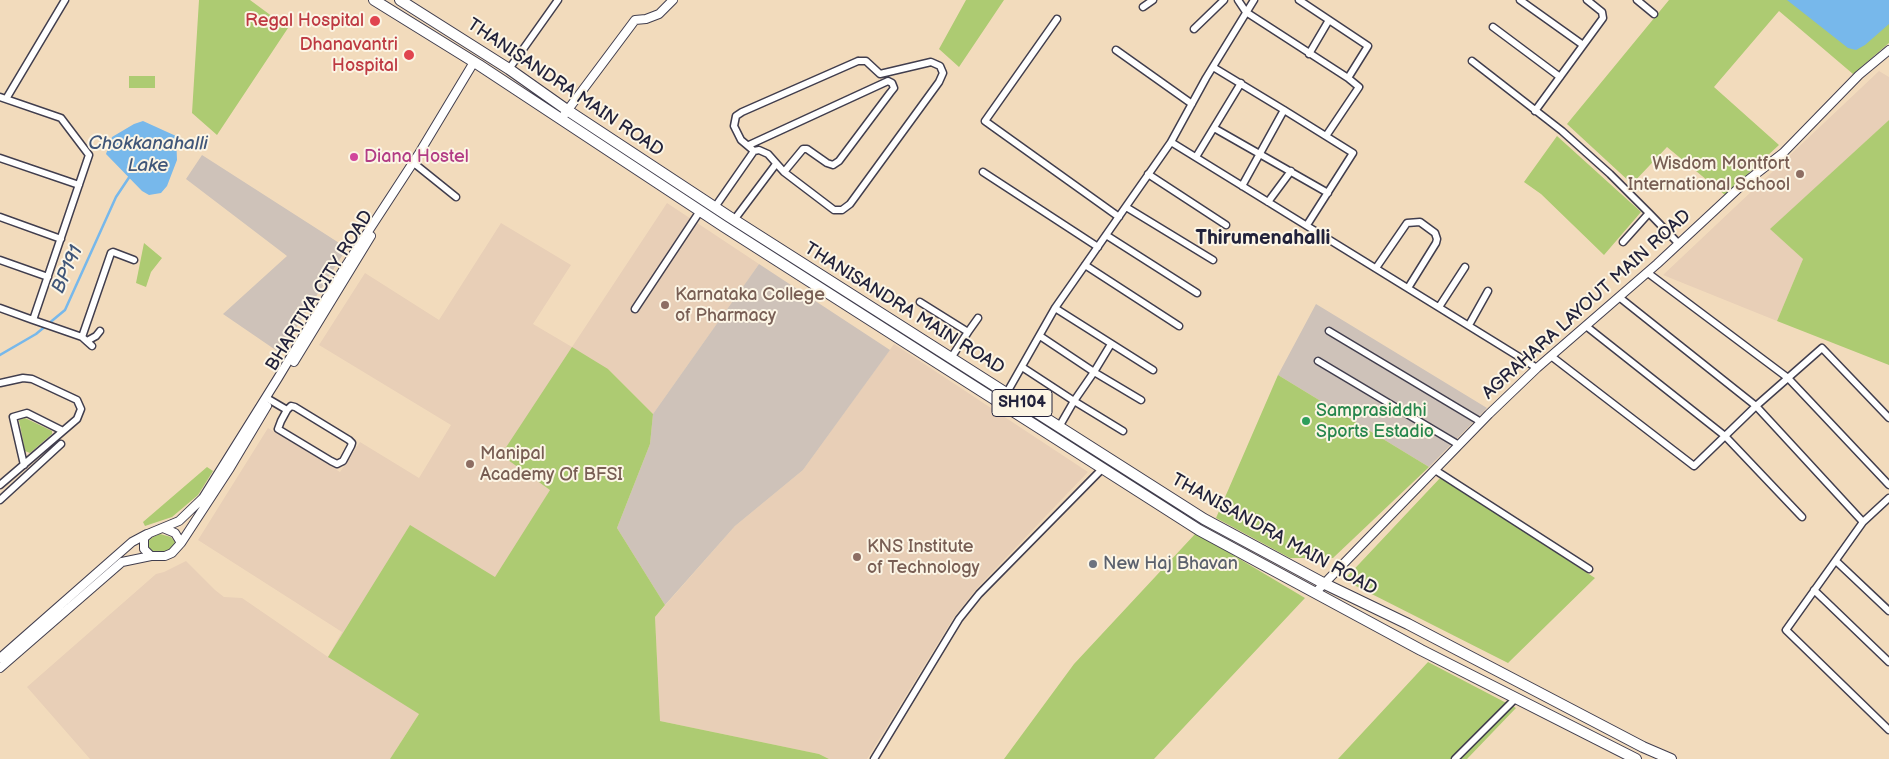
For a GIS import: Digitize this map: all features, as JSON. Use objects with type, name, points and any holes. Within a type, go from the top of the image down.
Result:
[{"type":"main road","name":"THANISANDRA MAIN ROAD","points":[[374,0],[715,207],[1204,519],[1325,584],[1408,624],[1643,747],[1672,759]]},
{"type":"main road","name":"THANISANDRA MAIN ROAD","points":[[400,0],[508,69],[564,115],[700,211],[1199,530],[1314,593],[1636,759]]},
{"type":"street","points":[[33,320],[89,155],[61,118],[3,98],[65,0]]},
{"type":"street","points":[[508,69],[558,0]]},
{"type":"street","points":[[564,115],[635,20],[646,19],[659,14],[673,0]]},
{"type":"street","points":[[1144,7],[1152,0]]},
{"type":"street","points":[[1194,28],[1224,0]]},
{"type":"street","points":[[1238,0],[1246,12],[1359,87],[1326,136]]},
{"type":"street","points":[[1001,403],[1055,308],[1171,142],[1213,67],[1254,0]]},
{"type":"street","points":[[1299,0],[1368,46],[1348,78]]},
{"type":"street","points":[[1520,0],[1583,45]]},
{"type":"street","points":[[1535,110],[1603,18],[1602,12],[1588,0]]},
{"type":"street","points":[[1638,0],[1654,14]]},
{"type":"street","points":[[1057,19],[984,121],[1119,217]]},
{"type":"street","points":[[1309,54],[1329,20]]},
{"type":"street","points":[[1493,27],[1560,76]]},
{"type":"street","points":[[1116,50],[1192,104]]},
{"type":"street","name":"AGRAHARA LAYOUT MAIN ROAD","points":[[1314,593],[1325,584],[1481,422],[1537,368],[1648,273],[1742,184],[1783,152],[1859,75],[1889,50]]},
{"type":"street","points":[[477,64],[483,54]]},
{"type":"street","points":[[858,61],[866,61],[880,74],[931,62],[940,66],[943,73],[939,82],[850,204],[842,210],[834,210],[776,164],[768,154],[751,148],[741,140],[734,126],[736,116],[858,61]]},
{"type":"street","points":[[1472,61],[1576,143],[1679,244]]},
{"type":"street","name":"BHARTIYA CITY ROAD","points":[[0,658],[132,542],[180,521],[203,498],[477,64]]},
{"type":"street","name":"BHARTIYA CITY ROAD","points":[[393,198],[477,64]]},
{"type":"street","points":[[1213,67],[1353,153],[1306,225]]},
{"type":"street","points":[[715,207],[751,148],[888,81],[892,83],[894,88],[839,161],[833,165],[807,149],[802,149],[784,172]]},
{"type":"street","points":[[1196,157],[1241,83]]},
{"type":"street","points":[[1242,186],[1284,110]]},
{"type":"street","points":[[1214,128],[1328,193]]},
{"type":"street","points":[[1171,142],[1537,368]]},
{"type":"street","points":[[0,158],[79,185]]},
{"type":"street","points":[[415,164],[456,196]]},
{"type":"street","points":[[734,220],[776,164]]},
{"type":"street","points":[[1268,202],[1290,171]]},
{"type":"street","points":[[983,172],[1098,247]]},
{"type":"street","points":[[1148,174],[1226,225]]},
{"type":"street","points":[[1126,207],[1213,260]]},
{"type":"street","points":[[634,309],[700,211]]},
{"type":"street","points":[[1623,242],[1649,213]]},
{"type":"street","points":[[0,217],[61,239]]},
{"type":"street","points":[[1376,268],[1407,223],[1420,222],[1435,233],[1437,239],[1408,288]]},
{"type":"street","points":[[1106,235],[1196,293]]},
{"type":"street","points":[[87,341],[110,256],[113,252],[134,260]]},
{"type":"street","points":[[0,260],[48,277]]},
{"type":"street","points":[[1085,265],[1179,326]]},
{"type":"street","points":[[1439,307],[1465,267]]},
{"type":"street","name":"BHARTIYA CITY ROAD","points":[[0,668],[122,562],[151,556],[159,557],[172,553],[181,543],[230,468],[345,272]]},
{"type":"street","points":[[1648,273],[1788,378],[1889,485]]},
{"type":"street","points":[[1469,326],[1488,291]]},
{"type":"street","points":[[1619,297],[1756,406],[1864,522]]},
{"type":"street","points":[[920,302],[968,332]]},
{"type":"street","points":[[0,308],[87,341]]},
{"type":"street","points":[[1055,308],[1154,370]]},
{"type":"street","points":[[951,358],[978,318]]},
{"type":"street","points":[[1586,326],[1725,436],[1802,516]]},
{"type":"street","points":[[1330,331],[1481,422]]},
{"type":"street","points":[[87,341],[100,332]]},
{"type":"street","points":[[1040,336],[1094,372],[1141,400]]},
{"type":"street","points":[[1059,427],[1111,344]]},
{"type":"street","points":[[1550,356],[1694,466],[1756,406],[1822,348],[1889,418]]},
{"type":"street","points":[[1318,361],[1459,445]]},
{"type":"street","points":[[1022,367],[1123,431]]},
{"type":"street","points":[[0,383],[22,378],[32,379],[77,400],[81,406],[80,416],[0,485]]},
{"type":"street","points":[[270,400],[287,410]]},
{"type":"street","points":[[290,406],[295,407],[352,442],[343,461],[338,464],[330,462],[278,430],[280,420],[287,410],[290,406]]},
{"type":"street","points":[[24,465],[13,417],[27,413],[63,431]]},
{"type":"street","points":[[0,500],[61,444]]},
{"type":"street","points":[[874,759],[959,619],[979,594],[1103,468]]},
{"type":"street","points":[[1435,470],[1590,570]]},
{"type":"street","points":[[1889,498],[1864,522],[1786,630],[1889,730]]},
{"type":"street","points":[[164,528],[175,533],[181,543]]},
{"type":"street","points":[[150,533],[144,538],[143,545],[145,552],[151,556]]},
{"type":"street","points":[[1836,561],[1889,611]]},
{"type":"street","points":[[1814,590],[1889,662]]},
{"type":"street","points":[[1455,759],[1516,698]]},
{"type":"shaded area","name":"Wisdom Montfort International School","points":[[1879,71],[1889,77],[1889,120],[1771,229],[1803,259],[1777,321],[1663,275]]},
{"type":"shaded area","points":[[202,155],[347,248],[280,353],[223,314],[287,256],[186,179]]},
{"type":"shaded area","points":[[667,203],[759,264],[653,414],[608,369],[550,490],[419,714],[390,759],[90,759],[27,687],[156,574],[186,561],[224,597],[242,598],[328,657],[342,632],[198,540],[268,428],[340,472],[360,442],[419,478],[451,425],[319,345],[365,273],[439,320],[501,223],[571,265],[533,324],[572,347]]},
{"type":"shaded area","points":[[759,264],[890,350],[803,470],[735,526],[665,605],[617,528],[650,444],[653,414]]},
{"type":"shaded area","points":[[1316,304],[1487,408],[1429,467],[1278,375]]},
{"type":"shaded area","name":"KNS Institute of Technology","points":[[894,344],[1088,472],[977,588],[954,617],[867,759],[829,759],[819,754],[660,721],[655,617],[735,526],[803,470]]},
{"type":"green space","points":[[199,0],[250,0],[288,28],[217,135],[192,113]]},
{"type":"green space","points":[[966,0],[1004,0],[959,67],[939,49]]},
{"type":"green space","points":[[1669,0],[1889,0],[1889,43],[1853,74],[1779,11],[1714,87],[1779,145],[1725,195],[1667,147],[1632,184],[1567,124]]},
{"type":"green space","points":[[129,76],[155,76],[155,88],[129,88]]},
{"type":"green space","points":[[1889,120],[1889,365],[1777,321],[1803,259],[1770,229]]},
{"type":"green space","points":[[1557,136],[1641,212],[1604,255],[1541,194],[1524,182]]},
{"type":"green space","points":[[144,243],[162,258],[151,272],[146,287],[136,283]]},
{"type":"green space","points":[[572,347],[608,369],[653,414],[650,444],[617,528],[665,605],[655,617],[660,721],[819,754],[829,759],[390,759],[419,714],[328,657],[410,525],[495,577],[550,490],[501,455]]},
{"type":"green space","name":"Samprasiddhi Sports Estadio","points":[[1278,375],[1429,467],[1333,558],[1290,558],[1216,518]]},
{"type":"green space","points":[[25,418],[52,431],[52,434],[30,453],[25,451],[19,420]]},
{"type":"green space","points":[[207,467],[213,471],[198,495],[172,517],[145,526],[143,522]]},
{"type":"green space","points":[[1441,477],[1595,578],[1508,663],[1344,580]]},
{"type":"green space","points":[[1196,533],[1305,598],[1154,759],[1004,759],[1074,664]]},
{"type":"green space","points":[[160,534],[171,537],[175,542],[173,548],[163,553],[150,552],[145,547],[146,543]]},
{"type":"green space","points":[[1428,662],[1516,708],[1467,759],[1338,759]]},
{"type":"water","points":[[1787,0],[1889,0],[1889,24],[1865,45],[1856,50],[1848,48]]},
{"type":"water","name":"Chokkanahalli Lake","points":[[143,121],[176,136],[177,160],[167,186],[161,193],[149,195],[142,191],[106,154],[112,137]]},
{"type":"waterway","name":"BP191","points":[[0,355],[36,334],[65,310],[116,197],[130,176]]},
{"type":"place","name":"Regal Hospital","points":[[375,21]]},
{"type":"place","name":"Dhanavantri Hospital","points":[[409,55]]},
{"type":"place","name":"Diana Hostel","points":[[354,157]]},
{"type":"place","name":"Wisdom Montfort International School","points":[[1800,174]]},
{"type":"place","name":"Karnataka College of Pharmacy","points":[[665,305]]},
{"type":"place","name":"Samprasiddhi Sports Estadio","points":[[1306,421]]},
{"type":"place","name":"Manipal Academy Of BFSI","points":[[470,464]]},
{"type":"place","name":"KNS Institute of Technology","points":[[857,557]]},
{"type":"place","name":"New Haj Bhavan","points":[[1093,564]]},
{"type":"district","name":"Thirumenahalli","points":[[1263,239]]}]
